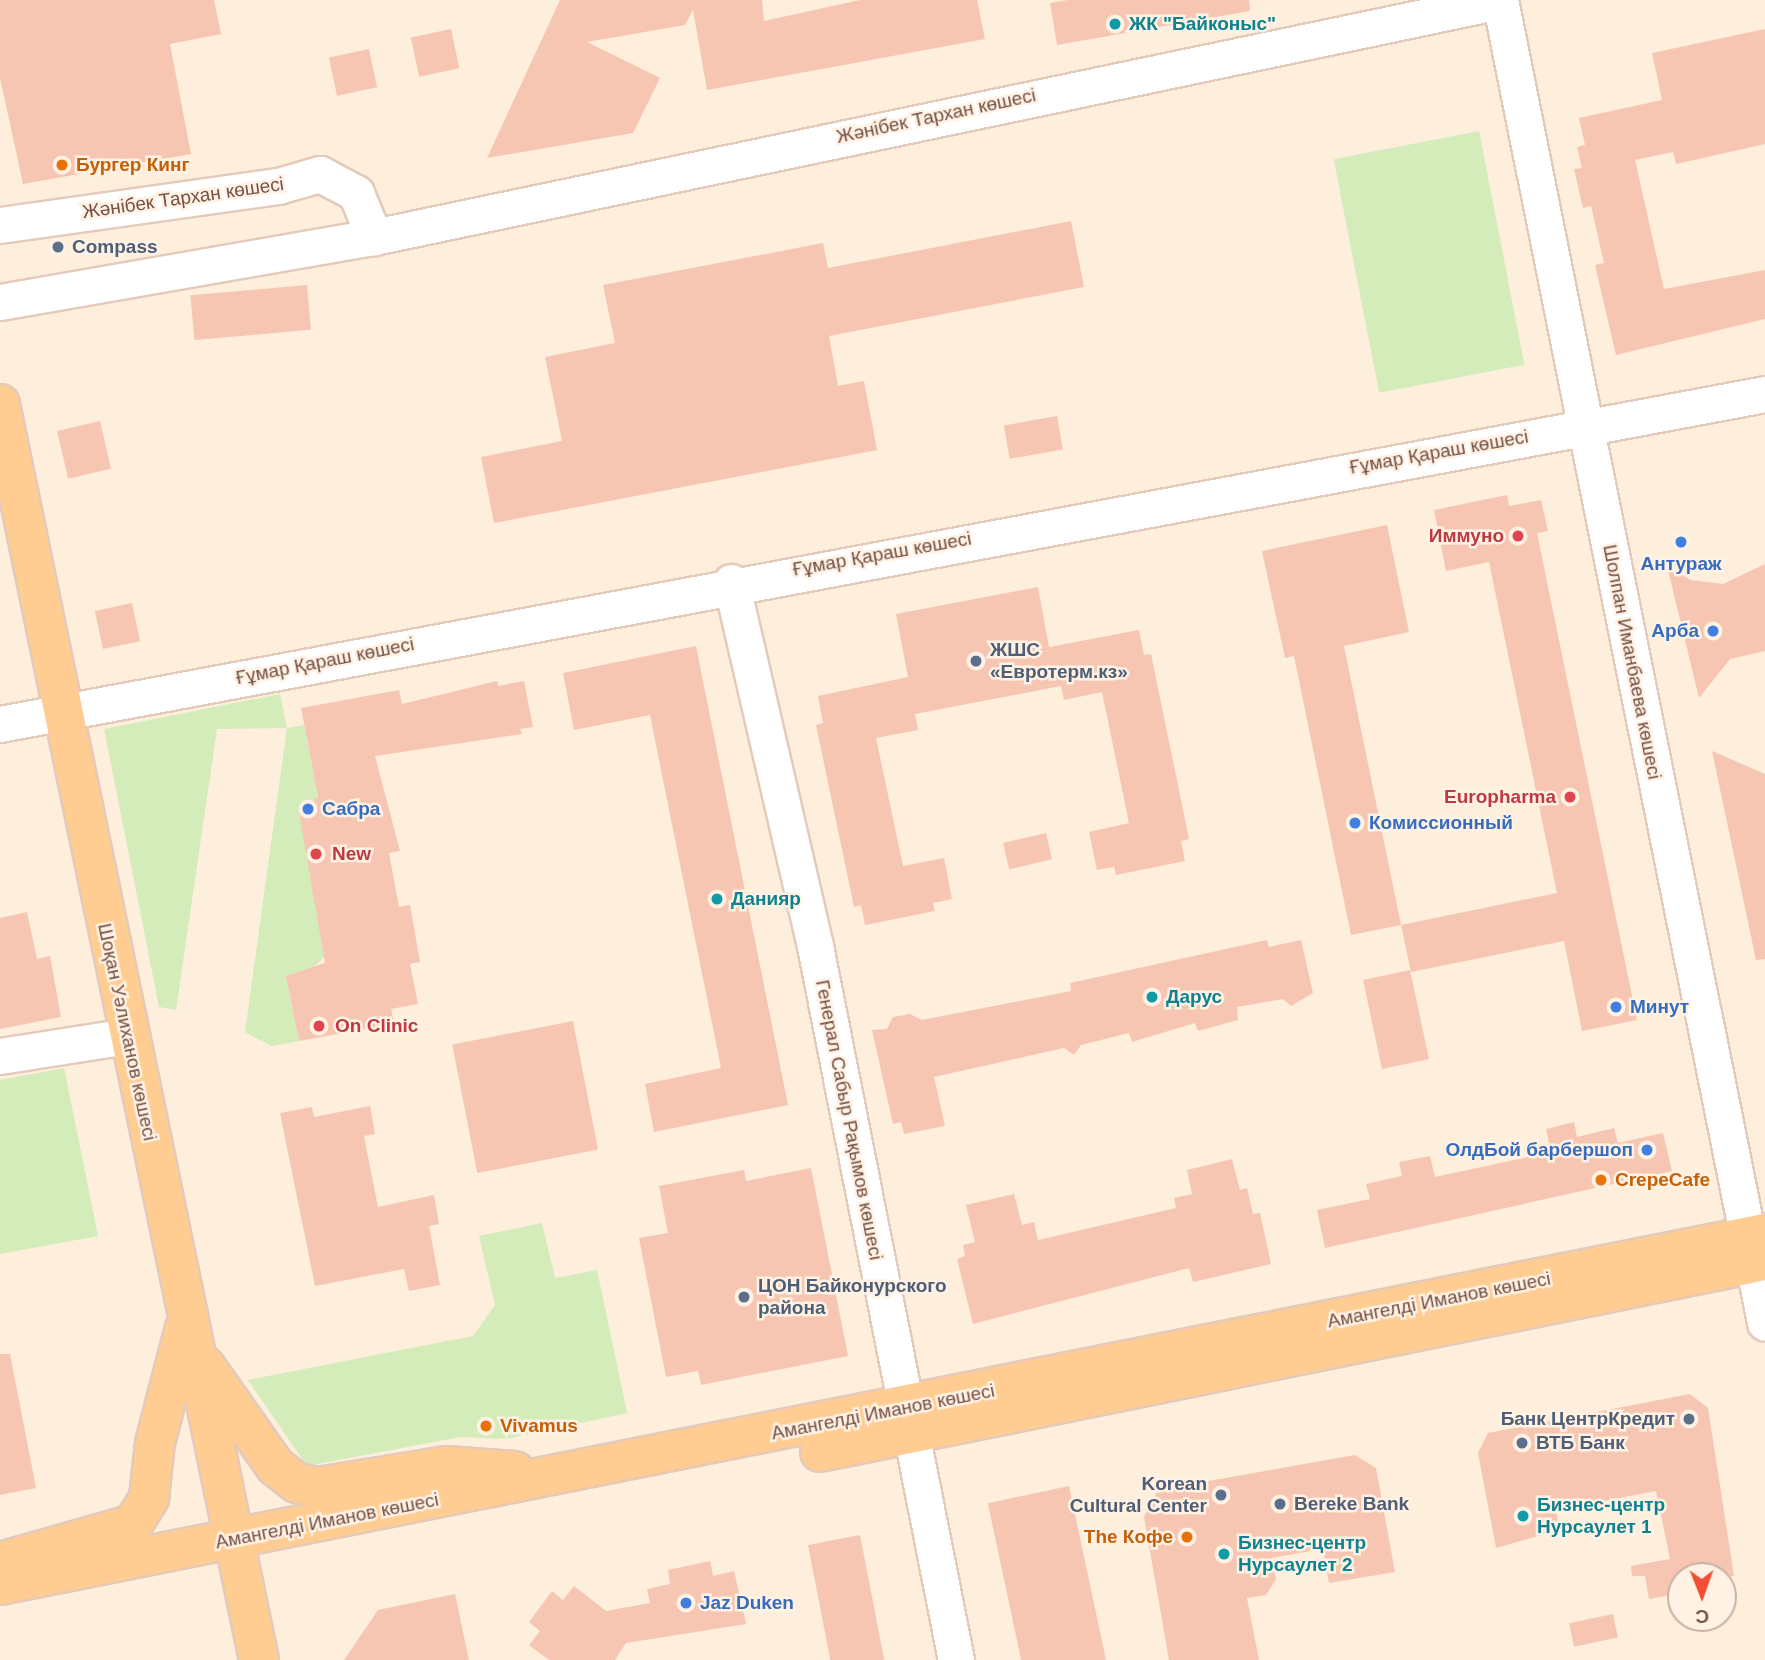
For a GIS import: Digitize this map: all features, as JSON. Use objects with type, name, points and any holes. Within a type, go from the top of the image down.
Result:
[{"type":"main road","name":"Шоқан Уәлиханов көшесі","points":[[0,404],[127,1036],[258,1660]]},
{"type":"main road","name":"Амангелді Иманов көшесі","points":[[0,1585],[236,1551],[907,1422],[1758,1249]]},
{"type":"main road","points":[[190,1333],[275,1466],[297,1482],[318,1487],[446,1466],[564,1475]]},
{"type":"main road","points":[[0,1562],[133,1524],[149,1498],[155,1443],[190,1333]]},
{"type":"main road","name":"Амангелді Иманов көшесі","points":[[0,1612],[236,1551],[564,1475],[907,1422]]},
{"type":"street","name":"Жәнібек Тархан көшесі","points":[[0,302],[373,237],[1500,0]]},
{"type":"street","name":"Шолпан Иманбаева көшесі","points":[[1500,0],[1585,425],[1758,1249],[1765,1323]]},
{"type":"street","name":"Жәнібек Тархан көшесі","points":[[0,225],[278,186],[320,174],[356,193],[373,237]]},
{"type":"street","name":"Ғұмар Қараш көшесі","points":[[0,724],[731,582],[1765,394]]},
{"type":"street","name":"Генерал Сабыр Рақымов көшесі","points":[[731,582],[814,946],[956,1660]]},
{"type":"street","points":[[0,1056],[127,1036]]},
{"type":"green space","points":[[1479,131],[1524,365],[1379,393],[1334,159]]},
{"type":"green space","points":[[280,694],[287,728],[217,729],[176,1010],[159,1007],[104,729]]},
{"type":"green space","points":[[304,725],[317,792],[324,957],[310,971],[286,976],[299,1041],[272,1046],[245,1032],[287,728]]},
{"type":"green space","points":[[64,1068],[98,1236],[0,1254],[0,1080]]},
{"type":"green space","points":[[542,1223],[555,1278],[597,1270],[627,1413],[507,1439],[460,1437],[307,1466],[248,1380],[473,1336],[495,1305],[479,1236]]},
{"type":"building","points":[[0,0],[214,0],[221,34],[170,44],[191,154],[23,184],[0,78]]},
{"type":"building","points":[[560,0],[762,0],[764,21],[860,0],[977,0],[985,39],[707,90],[693,10],[685,25],[587,42],[660,78],[633,133],[487,158]]},
{"type":"building","name":"ЖК \"Байконыс\"","points":[[1068,0],[1249,0],[1250,11],[1057,45],[1050,3]]},
{"type":"building","points":[[451,29],[459,68],[419,77],[411,38]]},
{"type":"building","points":[[1765,29],[1765,144],[1676,164],[1673,152],[1635,160],[1664,289],[1765,270],[1765,319],[1616,355],[1595,265],[1604,263],[1591,206],[1583,208],[1574,169],[1582,168],[1577,147],[1585,145],[1579,118],[1662,100],[1652,53]]},
{"type":"building","points":[[369,49],[377,87],[337,96],[329,58]]},
{"type":"building","points":[[1071,221],[1084,287],[829,336],[838,386],[864,381],[877,450],[494,523],[481,457],[562,441],[545,357],[615,343],[603,285],[823,243],[828,268]]},
{"type":"building","points":[[307,285],[311,330],[194,340],[190,295]]},
{"type":"building","points":[[1057,416],[1063,449],[1010,459],[1004,425]]},
{"type":"building","points":[[100,421],[111,469],[68,479],[57,431]]},
{"type":"building","points":[[1507,495],[1509,506],[1541,500],[1548,531],[1537,533],[1637,1020],[1582,1031],[1564,941],[1411,972],[1401,925],[1557,893],[1489,562],[1446,571],[1434,510]]},
{"type":"building","points":[[1387,525],[1409,632],[1344,646],[1401,925],[1351,935],[1294,656],[1285,658],[1262,551]]},
{"type":"building","points":[[1765,564],[1765,651],[1730,659],[1699,698],[1667,566],[1691,580],[1723,584]]},
{"type":"building","points":[[1038,587],[1049,647],[1139,630],[1144,655],[1151,654],[1189,839],[1181,841],[1185,861],[1116,875],[1114,867],[1097,870],[1089,832],[1129,823],[1102,692],[1064,700],[1061,686],[915,714],[918,730],[876,738],[903,866],[944,858],[952,899],[933,903],[935,911],[865,925],[861,905],[854,907],[816,725],[823,723],[818,696],[908,677],[896,614]]},
{"type":"building","points":[[132,603],[140,641],[103,649],[95,611]]},
{"type":"building","name":"Данияр","points":[[696,646],[788,1105],[654,1132],[645,1084],[721,1068],[650,715],[574,730],[563,673]]},
{"type":"building","points":[[497,681],[498,686],[524,681],[533,727],[520,729],[522,734],[375,756],[400,851],[389,853],[399,907],[410,905],[420,962],[410,964],[418,1004],[391,1009],[394,1024],[299,1041],[286,976],[325,963],[299,812],[318,797],[301,708],[399,690],[402,704]]},
{"type":"building","points":[[1712,751],[1765,774],[1765,959],[1756,960]]},
{"type":"building","points":[[1046,833],[1052,859],[1009,869],[1003,843]]},
{"type":"building","points":[[27,912],[37,959],[50,956],[61,1017],[0,1029],[0,918]]},
{"type":"building","points":[[1267,940],[1269,947],[1301,940],[1313,993],[1291,1006],[1283,999],[1237,1007],[1238,1020],[1198,1031],[1195,1023],[1132,1042],[1129,1033],[1081,1045],[1074,1055],[1064,1048],[934,1077],[945,1126],[904,1134],[901,1122],[893,1124],[872,1030],[887,1029],[893,1017],[910,1014],[922,1020],[1071,991],[1070,983]]},
{"type":"building","points":[[1410,970],[1429,1059],[1382,1069],[1363,980]]},
{"type":"building","points":[[573,1021],[598,1150],[477,1173],[452,1044]]},
{"type":"building","points":[[370,1106],[375,1134],[364,1136],[378,1207],[434,1195],[439,1224],[429,1226],[440,1285],[409,1291],[404,1269],[315,1286],[280,1113],[312,1107],[314,1117]]},
{"type":"building","points":[[1574,1122],[1577,1137],[1614,1128],[1618,1143],[1663,1133],[1672,1171],[1325,1248],[1317,1210],[1370,1199],[1366,1184],[1402,1176],[1399,1162],[1430,1156],[1435,1177],[1551,1152],[1546,1129]]},
{"type":"building","points":[[1232,1159],[1240,1190],[1247,1188],[1253,1214],[1260,1213],[1271,1264],[1193,1282],[1189,1268],[973,1324],[957,1259],[965,1256],[963,1245],[975,1242],[966,1205],[1014,1194],[1022,1225],[1034,1222],[1038,1240],[1176,1208],[1174,1198],[1192,1194],[1187,1170]]},
{"type":"building","name":"ЦОН Байконурского района","points":[[811,1168],[848,1356],[701,1385],[698,1371],[666,1377],[639,1238],[668,1233],[659,1186],[744,1170],[746,1181]]},
{"type":"building","points":[[0,1354],[10,1354],[36,1488],[0,1495]]},
{"type":"building","name":"Бизнес-центр Нурсаулет 1","points":[[1690,1394],[1708,1408],[1732,1562],[1667,1562],[1667,1596],[1649,1599],[1645,1576],[1632,1576],[1631,1566],[1670,1559],[1656,1491],[1556,1510],[1558,1521],[1549,1533],[1496,1548],[1478,1453],[1488,1433]]},
{"type":"building","name":"Бизнес-центр Нурсаулет 2","points":[[1355,1455],[1376,1468],[1395,1572],[1329,1583],[1323,1549],[1271,1558],[1276,1579],[1266,1595],[1247,1598],[1259,1660],[1169,1660],[1144,1517],[1158,1490]]},
{"type":"building","points":[[1069,1486],[1106,1660],[1021,1660],[988,1503]]},
{"type":"building","points":[[860,1535],[884,1660],[830,1660],[808,1545]]},
{"type":"building","points":[[710,1561],[713,1576],[734,1571],[746,1624],[626,1643],[615,1660],[549,1660],[529,1645],[540,1631],[529,1622],[552,1591],[563,1600],[574,1586],[606,1611],[650,1603],[647,1589],[670,1584],[668,1570]]},
{"type":"building","points":[[455,1594],[469,1660],[344,1660],[378,1610]]},
{"type":"building","points":[[1613,1614],[1618,1637],[1574,1647],[1569,1623]]},
{"type":"place","name":"ЖК \"Байконыс\"","points":[[1115,24]]},
{"type":"place","name":"Бургер Кинг","points":[[62,165]]},
{"type":"place","name":"Compass","points":[[58,247]]},
{"type":"place","name":"Иммуно","points":[[1518,536]]},
{"type":"place","name":"Антураж","points":[[1681,542]]},
{"type":"place","name":"Арба","points":[[1713,631]]},
{"type":"place","name":"ЖШС «Евротерм.кз»","points":[[976,661]]},
{"type":"place","name":"Europharma","points":[[1570,797]]},
{"type":"place","name":"Сабра","points":[[308,809]]},
{"type":"place","name":"Комиссионный","points":[[1355,823]]},
{"type":"place","name":"New","points":[[316,854]]},
{"type":"place","name":"Данияр","points":[[717,899]]},
{"type":"place","name":"Дарус","points":[[1152,997]]},
{"type":"place","name":"Минут","points":[[1616,1007]]},
{"type":"place","name":"On Clinic","points":[[319,1026]]},
{"type":"place","name":"ОлдБой барбершоп","points":[[1647,1150]]},
{"type":"place","name":"CrepeCafe","points":[[1601,1180]]},
{"type":"place","name":"ЦОН Байконурского района","points":[[744,1297]]},
{"type":"place","name":"Банк ЦентрКредит","points":[[1689,1419]]},
{"type":"place","name":"Vivamus","points":[[486,1426]]},
{"type":"place","name":"ВТБ Банк","points":[[1522,1443]]},
{"type":"place","name":"Korean Cultural Center","points":[[1221,1495]]},
{"type":"place","name":"Bereke Bank","points":[[1280,1504]]},
{"type":"place","name":"Бизнес-центр Нурсаулет 1","points":[[1523,1516]]},
{"type":"place","name":"The Кофе","points":[[1187,1537]]},
{"type":"place","name":"Бизнес-центр Нурсаулет 2","points":[[1224,1554]]},
{"type":"place","name":"Jaz Duken","points":[[686,1603]]}]
